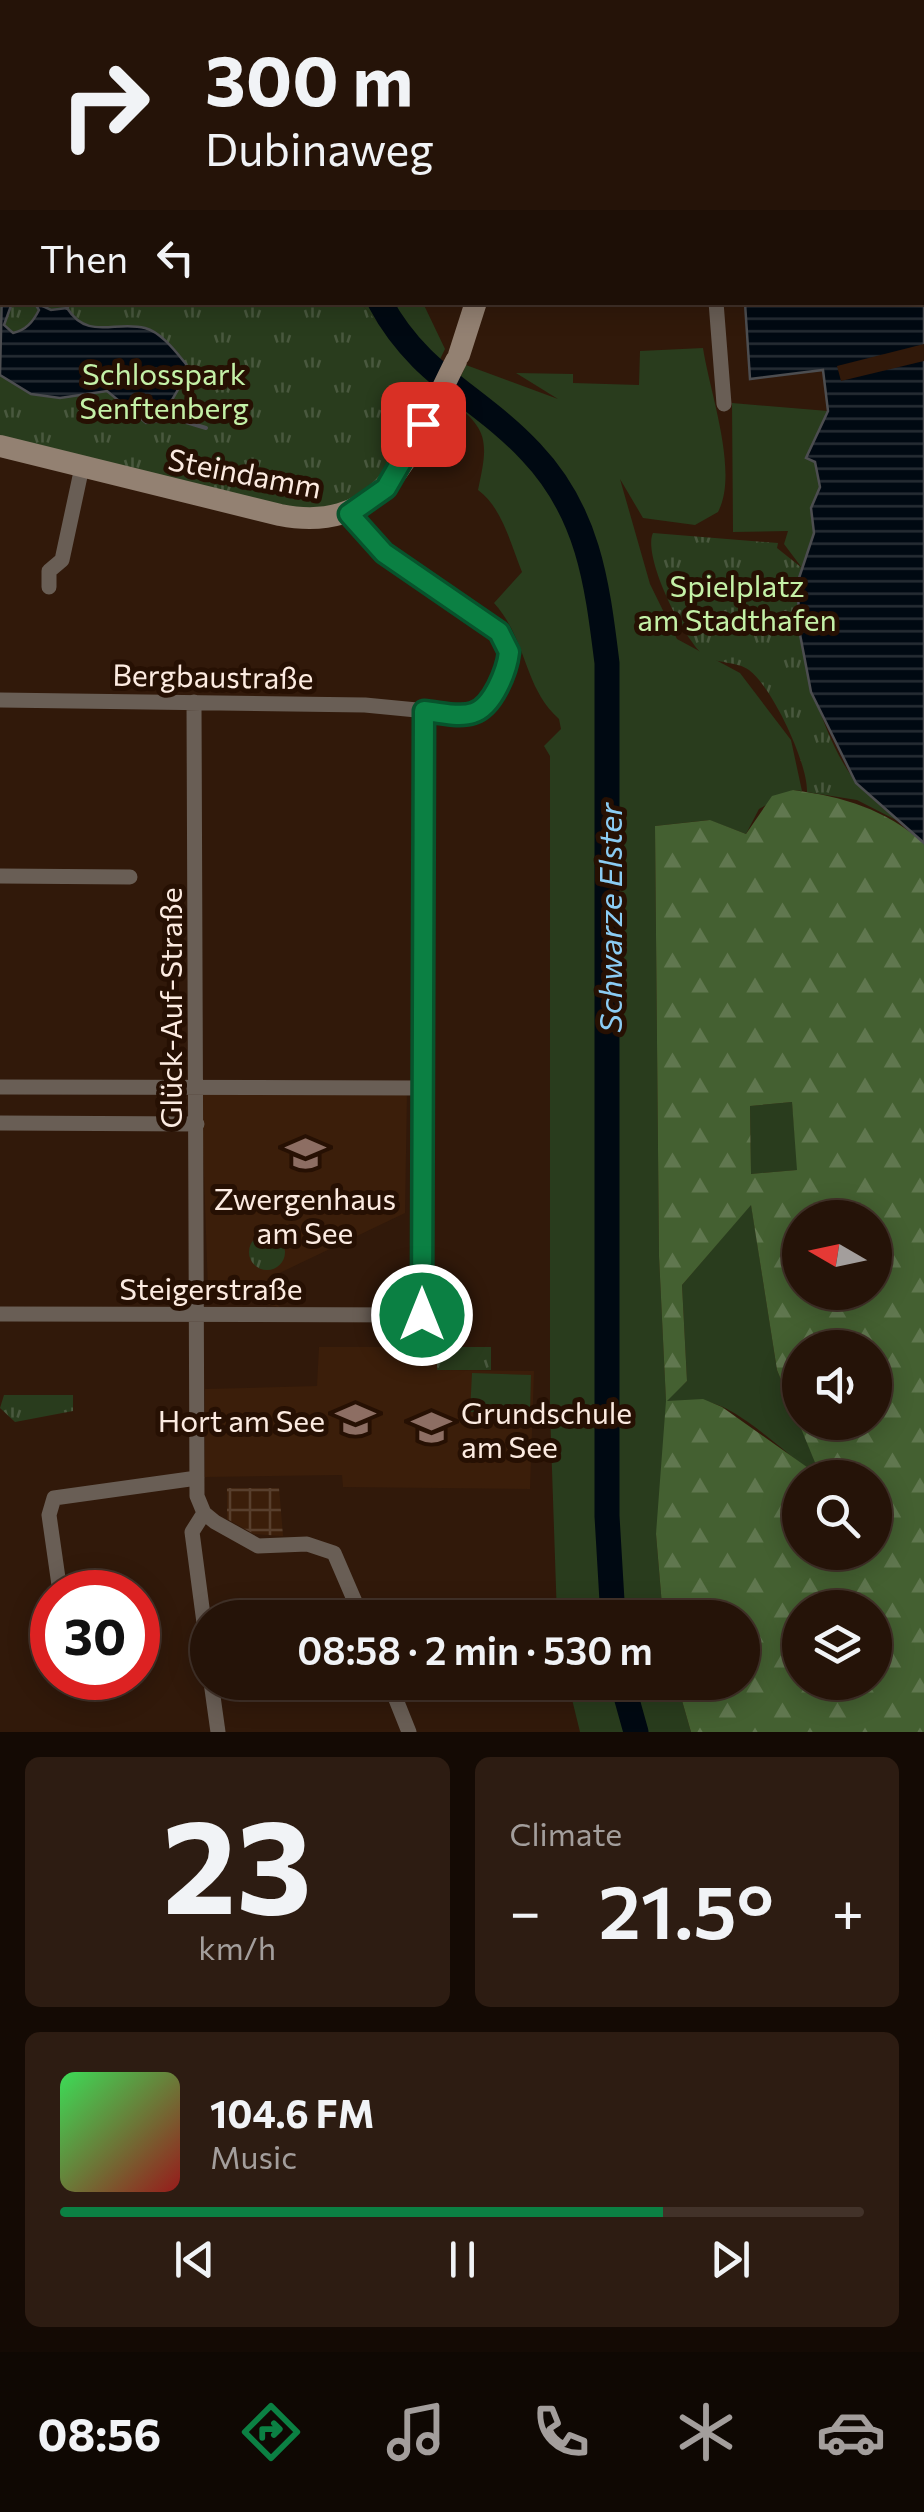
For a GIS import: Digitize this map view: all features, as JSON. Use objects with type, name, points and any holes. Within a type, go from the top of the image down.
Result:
[{"type":"street","name":"Steindamm","points":[[0,446],[303,520],[324,521],[349,514],[376,497],[394,478],[457,358],[475,305]]},
{"type":"street","points":[[716,305],[724,404]]},
{"type":"street","points":[[48,587],[49,571],[62,560],[82,467]]},
{"type":"street","name":"Bergbaustraße","points":[[0,700],[365,705],[466,714],[481,709],[504,675],[508,644],[479,617],[370,542],[349,514]]},
{"type":"street","name":"Glück-Auf-Straße","points":[[194,702],[196,1478],[197,1496],[204,1513]]},
{"type":"street","points":[[0,1087],[423,1088],[424,711]]},
{"type":"street","points":[[0,876],[130,877]]},
{"type":"street","name":"Steigerstraße","points":[[0,1314],[422,1315],[423,1088]]},
{"type":"street","points":[[0,1124],[197,1124]]},
{"type":"street","points":[[57,1570],[49,1515],[54,1498],[196,1478]]},
{"type":"street","points":[[201,1600],[192,1532],[204,1513],[258,1546],[306,1544],[334,1553],[354,1600]]},
{"type":"street","points":[[214,1700],[218,1732]]},
{"type":"street","points":[[396,1700],[409,1732]]},
{"type":"shaded area","points":[[2,305],[11,305],[4,325],[13,333],[34,318],[39,310],[36,305],[51,310],[67,308],[75,318],[93,327],[145,328],[168,343],[186,364],[187,374],[172,400],[176,419],[146,423],[107,391],[60,398],[31,394],[0,375]]},
{"type":"shaded area","points":[[745,305],[924,305],[924,843],[856,783],[811,692],[799,629],[798,581],[814,533],[811,508],[820,487],[815,462],[806,458],[828,411],[823,370],[750,379]]},
{"type":"shaded area","name":"Zwergenhaus am See","points":[[201,1091],[407,1093],[405,1213],[267,1279],[279,1307],[208,1290]]},
{"type":"shaded area","points":[[319,1347],[437,1347],[437,1370],[534,1371],[530,1489],[343,1487],[342,1475],[205,1477],[205,1389],[317,1386]]},
{"type":"shaded area","points":[[227,1488],[279,1488],[283,1536],[254,1534],[227,1519]]},
{"type":"green space","name":"Schlosspark Senftenberg","points":[[0,305],[363,305],[429,384],[414,416],[401,413],[394,438],[408,442],[377,489],[314,514],[0,440]]},
{"type":"green space","points":[[363,305],[424,305],[445,349],[428,384]]},
{"type":"green space","points":[[703,348],[726,476],[718,512],[695,525],[643,518],[620,479],[650,584],[677,639],[740,673],[791,740],[802,791],[793,790],[759,809],[746,834],[709,820],[655,826],[659,1256],[666,1400],[687,1381],[682,1285],[751,1204],[782,1382],[782,1440],[806,1440],[815,1460],[798,1460],[723,1407],[691,1402],[656,1534],[662,1600],[556,1600],[550,1411],[550,756],[544,746],[561,729],[559,719],[538,693],[513,633],[494,603],[522,572],[500,516],[478,490],[484,449],[479,429],[450,400],[466,365],[558,399],[516,373],[573,374],[573,383],[639,385],[640,351]]},
{"type":"green space","points":[[732,403],[828,411],[806,457],[815,462],[820,487],[811,508],[814,533],[809,558],[802,568],[784,544],[788,531],[733,532]]},
{"type":"green space","name":"Spielplatz am Stadthafen","points":[[653,533],[778,543],[777,548],[802,568],[799,618],[820,711],[844,765],[898,821],[857,800],[807,792],[795,745],[768,692],[744,667],[705,656],[686,634],[659,578],[651,544]]},
{"type":"green space","points":[[793,790],[830,796],[879,813],[924,843],[924,1732],[691,1732],[682,1700],[760,1700],[760,1600],[662,1600],[656,1534],[666,1401],[659,1256],[655,826],[710,820],[746,834],[772,796]],"holes":[[[792,1102],[797,1170],[751,1174],[750,1106]]]},
{"type":"green space","points":[[792,1102],[798,1170],[751,1174],[750,1106]]},
{"type":"green space","points":[[267,1234],[280,1239],[285,1252],[280,1265],[267,1270],[254,1265],[249,1252],[254,1239]]},
{"type":"green space","points":[[437,1347],[491,1347],[491,1370],[437,1370]]},
{"type":"green space","points":[[472,1373],[531,1375],[530,1413],[470,1412]]},
{"type":"green space","points":[[4,1395],[73,1395],[73,1411],[15,1422],[0,1408]]},
{"type":"green space","points":[[572,1700],[682,1700],[691,1732],[580,1732]]},
{"type":"pier","points":[[924,344],[924,361],[841,381],[837,366]]},
{"type":"waterway","name":"Schwarze Elster","points":[[382,305],[413,349],[511,433],[551,475],[578,524],[599,605],[607,663],[607,1516],[612,1600]]},
{"type":"waterway","points":[[176,419],[206,428]]},
{"type":"waterway","name":"Schwarze Elster","points":[[627,1700],[636,1732]]},
{"type":"place","name":"Zwergenhaus am See","points":[[305,1153]]},
{"type":"place","name":"Hort am See","points":[[355,1419]]},
{"type":"place","name":"Grundschule am See","points":[[431,1428]]},
{"type":"route","points":[[422,1315],[424,711],[466,714],[481,709],[504,675],[509,652],[499,632],[370,542],[349,514],[386,488],[423,424]]}]
